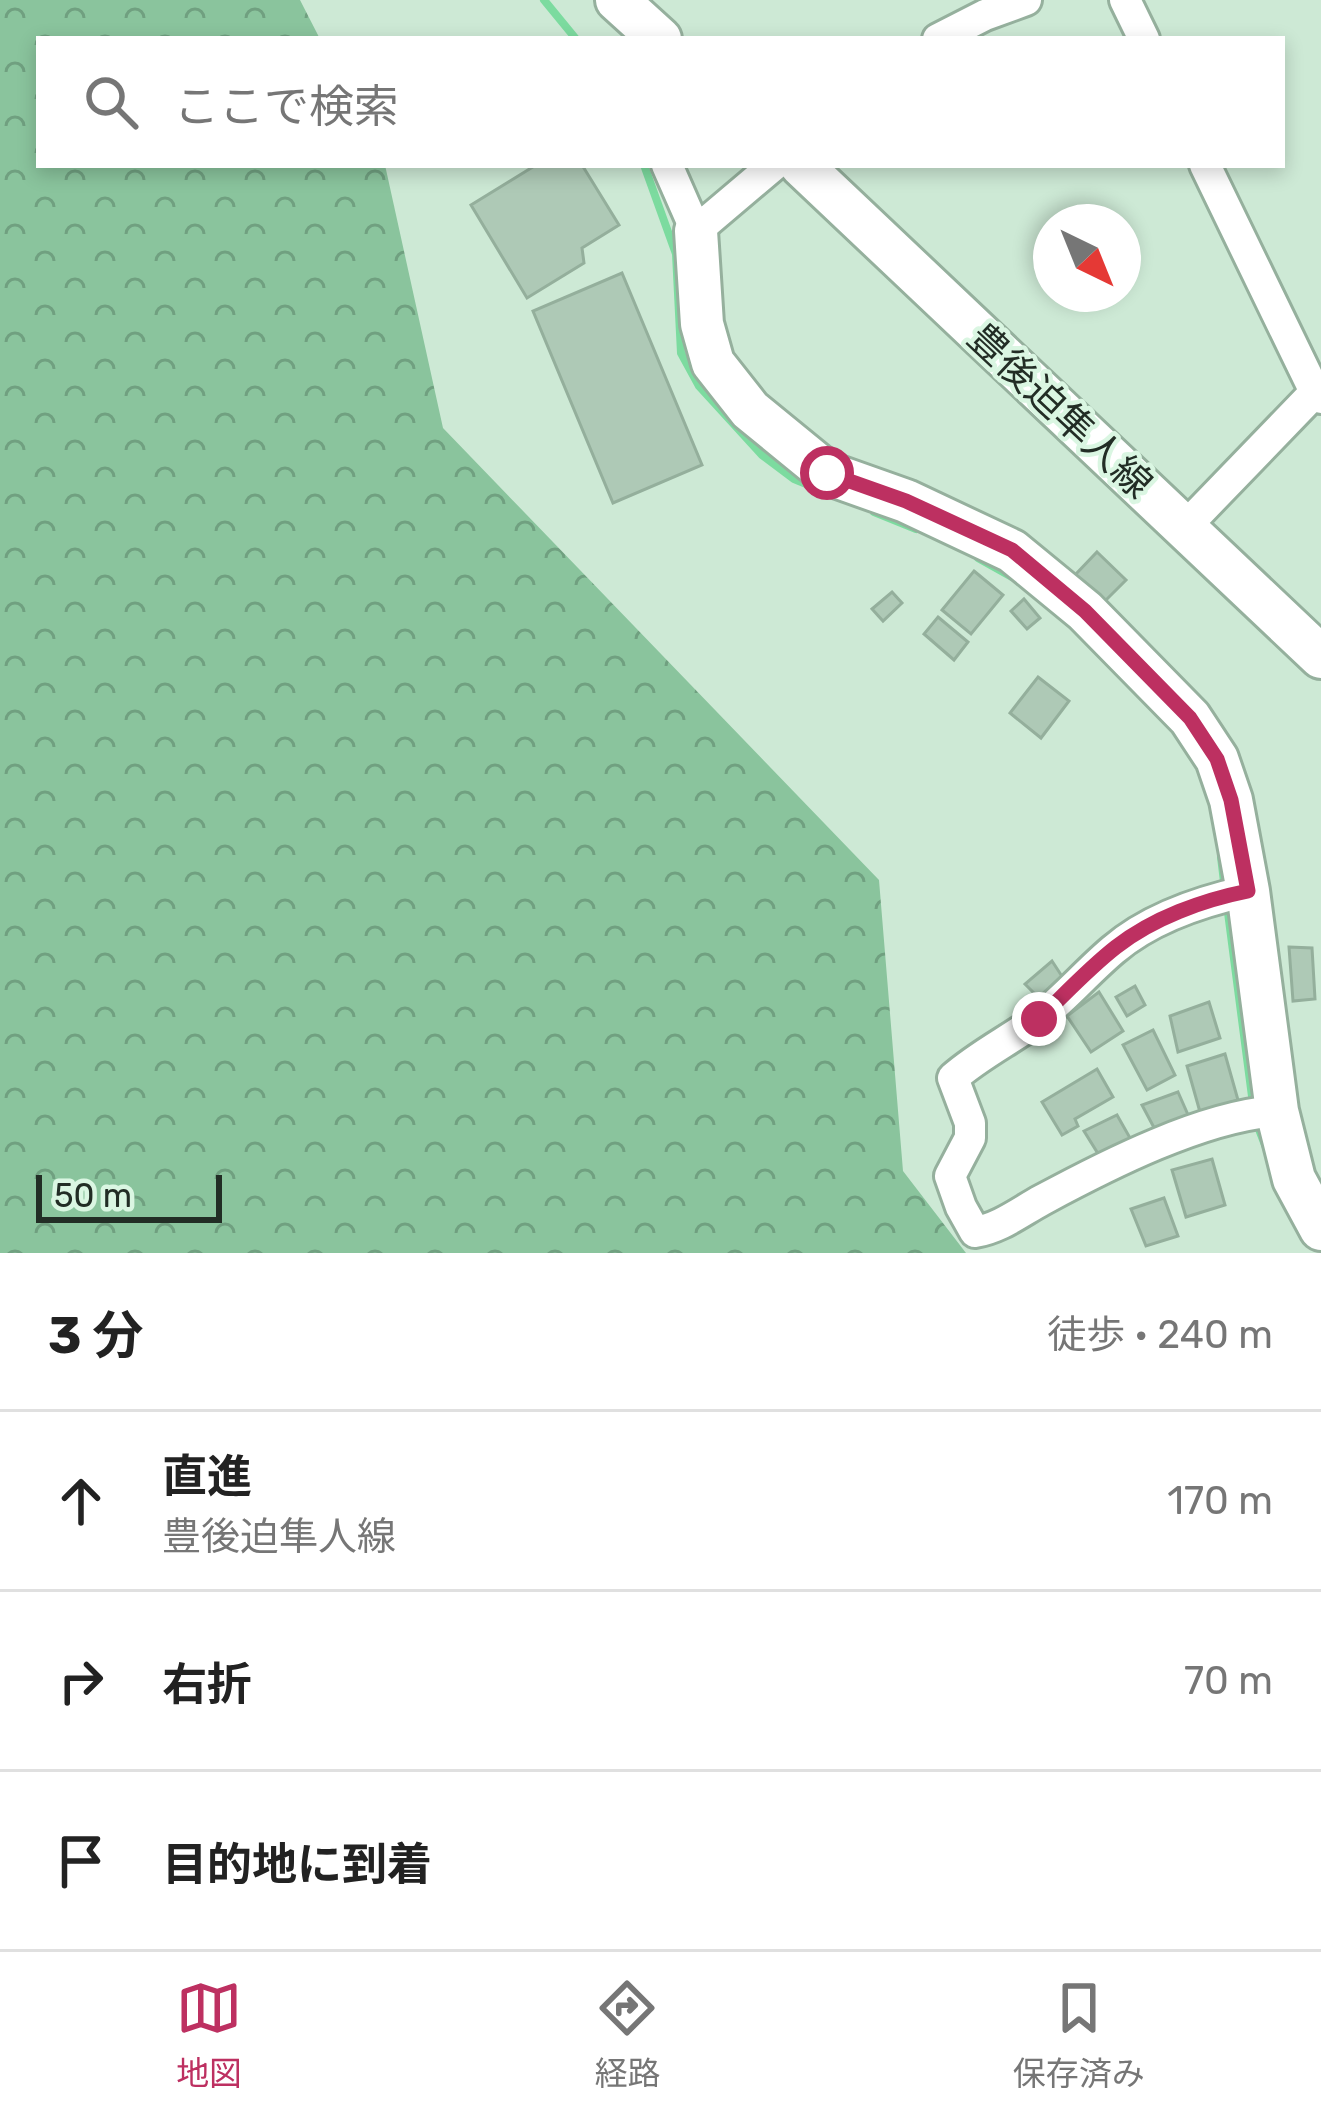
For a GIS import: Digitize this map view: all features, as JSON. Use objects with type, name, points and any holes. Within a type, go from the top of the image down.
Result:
[{"type":"main road","name":"豊後迫隼人線","points":[[804,168],[1321,657]]},
{"type":"main road","points":[[696,231],[702,324],[713,363],[750,410],[827,473],[906,501],[1012,550],[1085,611],[1190,718],[1217,759],[1231,800],[1231,895],[1256,1114],[1321,1229]]},
{"type":"street","points":[[944,36],[1026,0]]},
{"type":"street","points":[[1125,0],[1143,36]]},
{"type":"street","points":[[668,168],[696,231],[770,168]]},
{"type":"street","points":[[1184,528],[1319,392],[1207,168]]},
{"type":"street","points":[[1231,895],[1144,929],[1116,946],[1039,1019],[953,1078],[970,1123],[970,1138],[950,1176],[975,1232],[990,1230],[1174,1138],[1256,1114]]},
{"type":"green space","points":[[0,0],[300,0],[318,36],[36,36],[36,168],[386,168],[443,428],[879,880],[903,1171],[966,1253],[0,1253]]},
{"type":"building","points":[[531,168],[584,168],[619,225],[582,248],[584,263],[527,298],[471,205]]},
{"type":"building","points":[[622,273],[702,465],[613,503],[533,311]]},
{"type":"building","points":[[1097,552],[1126,580],[1103,603],[1075,575]]},
{"type":"building","points":[[974,571],[1003,595],[971,634],[942,610]]},
{"type":"building","points":[[892,592],[902,603],[883,621],[872,609]]},
{"type":"building","points":[[1024,599],[1040,618],[1027,629],[1011,611]]},
{"type":"building","points":[[938,617],[968,642],[954,660],[924,634]]},
{"type":"building","points":[[1038,677],[1069,701],[1041,738],[1010,713]]},
{"type":"building","points":[[1289,947],[1312,948],[1315,999],[1293,1001]]},
{"type":"building","points":[[1052,961],[1067,984],[1045,1004],[1025,984]]},
{"type":"building","points":[[1135,986],[1145,1005],[1127,1016],[1116,997]]},
{"type":"building","points":[[1099,992],[1123,1031],[1091,1052],[1067,1016]]},
{"type":"building","points":[[1209,1002],[1220,1038],[1178,1052],[1170,1016]]},
{"type":"building","points":[[1153,1030],[1175,1075],[1147,1090],[1123,1045]]},
{"type":"building","points":[[1225,1054],[1238,1100],[1200,1112],[1187,1066]]},
{"type":"building","points":[[1097,1069],[1113,1097],[1075,1119],[1078,1126],[1062,1135],[1042,1102]]},
{"type":"building","points":[[1178,1092],[1192,1124],[1159,1137],[1142,1105]]},
{"type":"building","points":[[1117,1115],[1134,1145],[1102,1160],[1084,1131]]},
{"type":"building","points":[[1212,1159],[1225,1205],[1186,1217],[1172,1170]]},
{"type":"building","points":[[1164,1198],[1178,1236],[1146,1246],[1131,1209]]},
{"type":"waterway","points":[[544,0],[574,36]]},
{"type":"waterway","points":[[645,168],[676,254],[681,353],[699,386],[762,455],[794,479],[816,488]]},
{"type":"waterway","points":[[874,512],[916,529]]},
{"type":"waterway","points":[[978,558],[1012,577]]},
{"type":"waterway","points":[[1221,857],[1225,890]]},
{"type":"waterway","points":[[1227,905],[1253,1104]]},
{"type":"waterway","points":[[1255,1119],[1267,1150]]},
{"type":"route","points":[[827,473],[906,501],[1012,550],[1085,611],[1190,718],[1217,759],[1231,800],[1248,891],[1213,898],[1116,946],[1039,1019]]}]
